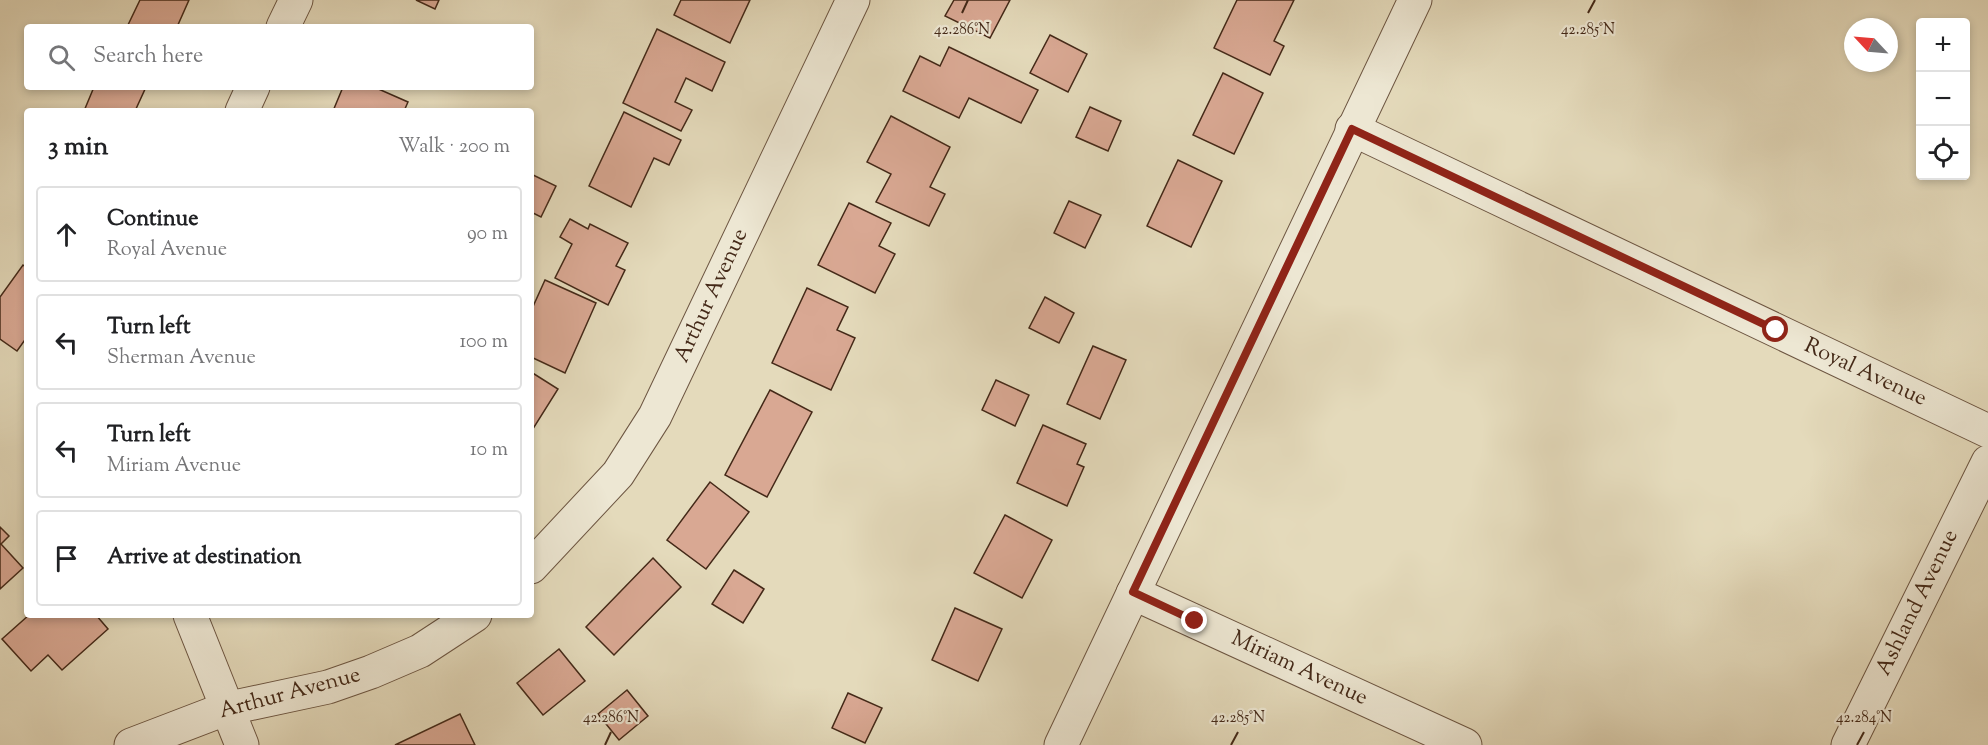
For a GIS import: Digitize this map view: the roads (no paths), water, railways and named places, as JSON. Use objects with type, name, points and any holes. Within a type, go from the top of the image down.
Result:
[{"type":"street","points":[[284,24],[296,0]]},
{"type":"street","name":"Arthur Avenue","points":[[534,564],[618,474],[655,416],[853,0]]},
{"type":"street","points":[[1061,745],[1415,0]]},
{"type":"street","points":[[243,108],[252,90]]},
{"type":"street","name":"Royal Avenue","points":[[1352,129],[1988,431]]},
{"type":"street","name":"Ashland Avenue","points":[[1848,745],[1988,462]]},
{"type":"street","name":"Miriam Avenue","points":[[1133,592],[1465,745]]},
{"type":"street","points":[[191,618],[225,709],[242,745]]},
{"type":"street","name":"Arthur Avenue","points":[[131,745],[225,709],[327,687],[371,672],[420,651],[470,618]]}]
